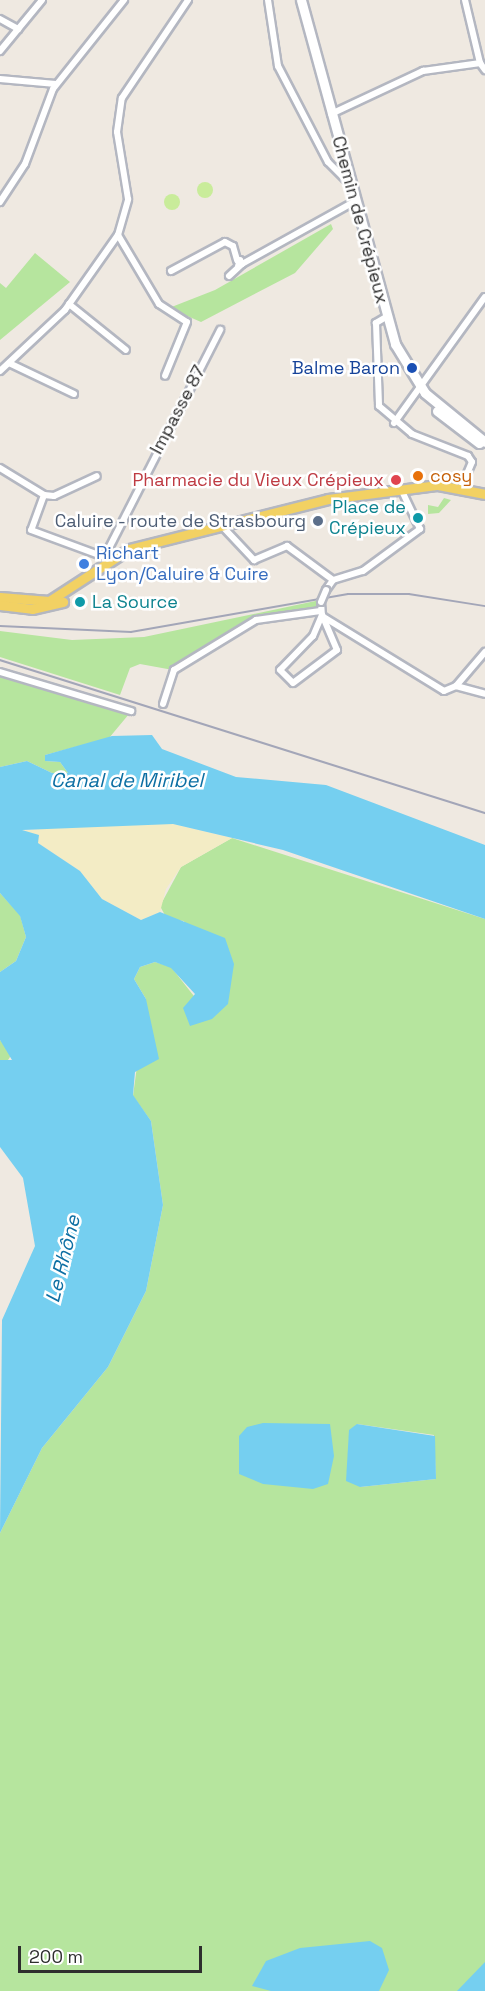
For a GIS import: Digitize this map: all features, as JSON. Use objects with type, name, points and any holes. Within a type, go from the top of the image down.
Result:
[{"type":"main road","points":[[0,597],[33,603],[55,599],[108,560],[161,542],[328,499],[401,489],[461,488],[485,494]]},
{"type":"main road","points":[[0,605],[50,607],[108,560]]},
{"type":"street","points":[[0,51],[42,0]]},
{"type":"street","points":[[0,202],[25,164],[57,84],[124,0]]},
{"type":"street","points":[[0,371],[69,304],[118,235],[128,199],[117,132],[122,98],[188,0]]},
{"type":"street","points":[[268,0],[279,70],[328,162],[349,183]]},
{"type":"street","name":"Chemin de Crépieux","points":[[301,0],[386,317],[376,323],[374,388],[382,413],[394,423]]},
{"type":"street","points":[[331,114],[417,73],[483,67],[465,0]]},
{"type":"street","points":[[0,19],[18,29]]},
{"type":"street","points":[[0,79],[57,84]]},
{"type":"street","points":[[229,276],[239,263],[354,202]]},
{"type":"street","points":[[118,235],[159,304],[187,322],[165,376]]},
{"type":"street","points":[[171,271],[225,242],[233,246],[239,263]]},
{"type":"street","points":[[461,488],[472,462],[468,456],[394,423],[424,391],[484,299]]},
{"type":"street","points":[[69,304],[126,350]]},
{"type":"street","points":[[386,317],[400,355],[424,391],[485,443]]},
{"type":"street","name":"Impasse 87","points":[[108,560],[220,330]]},
{"type":"street","points":[[9,363],[74,394]]},
{"type":"street","points":[[0,468],[44,495],[54,496],[97,476]]},
{"type":"street","points":[[321,613],[337,650],[293,682],[280,670],[313,636],[321,613],[321,602],[333,580],[363,571],[420,529],[401,489]]},
{"type":"street","points":[[44,495],[31,530],[108,560]]},
{"type":"street","points":[[222,526],[254,560],[287,546],[333,580]]},
{"type":"street","points":[[163,704],[174,670],[259,618],[279,620],[321,613],[444,691],[456,686],[485,652]]},
{"type":"street","points":[[0,672],[131,711]]},
{"type":"street","points":[[456,686],[485,694]]},
{"type":"green space","points":[[202,182],[208,182],[213,190],[211,196],[202,198],[197,193],[197,187]]},
{"type":"green space","points":[[169,194],[175,194],[180,202],[178,208],[169,210],[164,205],[164,199]]},
{"type":"green space","points":[[331,224],[333,229],[295,273],[201,322],[169,308],[215,290]]},
{"type":"green space","points":[[35,253],[70,282],[0,340],[0,283],[6,288]]},
{"type":"green space","points":[[444,498],[451,500],[439,513],[428,514],[428,505],[438,507]]},
{"type":"green space","points":[[325,599],[313,611],[264,616],[173,670],[140,664],[130,668],[120,695],[0,657],[0,631],[72,640],[144,637]]},
{"type":"green space","points":[[0,667],[134,708],[109,738],[45,755],[45,761],[60,762],[68,773],[52,773],[27,761],[0,767]]},
{"type":"green space","points":[[232,838],[485,919],[485,1991],[0,1991],[0,1533],[42,1448],[108,1367],[146,1291],[163,1205],[151,1121],[133,1096],[146,999],[134,979],[140,967],[155,962],[171,967],[212,1019],[184,921],[167,919],[160,906],[181,867]],"holes":[[[357,1424],[434,1435],[436,1479],[360,1487]]]},
{"type":"green space","points":[[0,893],[20,915],[26,937],[16,961],[0,972]]},
{"type":"green space","points":[[0,1040],[12,1054],[6,1063],[0,1060]]},
{"type":"sand","points":[[91,824],[173,824],[232,838],[181,867],[166,889],[160,912],[141,920],[102,899],[80,871],[20,831]]},
{"type":"water","points":[[152,735],[162,749],[236,777],[326,785],[485,845],[485,919],[283,850],[173,824],[22,830],[39,835],[38,843],[80,871],[102,899],[141,920],[160,912],[225,938],[234,964],[228,1004],[212,1019],[190,1026],[183,1008],[195,994],[171,968],[155,962],[140,967],[134,979],[146,999],[159,1059],[135,1072],[133,1095],[151,1121],[163,1205],[146,1291],[108,1367],[42,1448],[0,1533],[2,1320],[35,1246],[23,1178],[0,1147],[0,1060],[12,1060],[0,1040],[0,972],[16,961],[26,937],[20,916],[0,893],[0,767],[27,761],[52,773],[68,773],[60,762],[45,761],[45,755],[112,736]]},
{"type":"water","points":[[263,1423],[330,1424],[334,1456],[328,1484],[313,1489],[263,1484],[239,1474],[239,1436],[247,1427]]},
{"type":"water","points":[[357,1424],[435,1436],[436,1479],[360,1487],[346,1481],[349,1430]]},
{"type":"water","points":[[370,1941],[382,1948],[389,1970],[379,1991],[271,1991],[252,1986],[266,1961],[300,1948]]},
{"type":"water","points":[[485,1962],[485,1991],[457,1991]]},
{"type":"railway","points":[[0,626],[131,632],[348,594],[409,594],[485,606]]},
{"type":"railway","points":[[0,660],[485,813]]},
{"type":"place","name":"Balme Baron","points":[[412,368]]},
{"type":"place","name":"cosy","points":[[418,476]]},
{"type":"place","name":"Pharmacie du Vieux Crépieux","points":[[396,480]]},
{"type":"place","name":"Place de Crépieux","points":[[418,518]]},
{"type":"place","name":"Caluire - route de Strasbourg","points":[[318,521]]},
{"type":"place","name":"Richart Lyon/Caluire & Cuire","points":[[84,564]]},
{"type":"place","name":"La Source","points":[[80,602]]},
{"type":"water label","name":"Canal de Miribel","points":[[127,780]]},
{"type":"water label","name":"Le Rhône","points":[[63,1259]]}]
